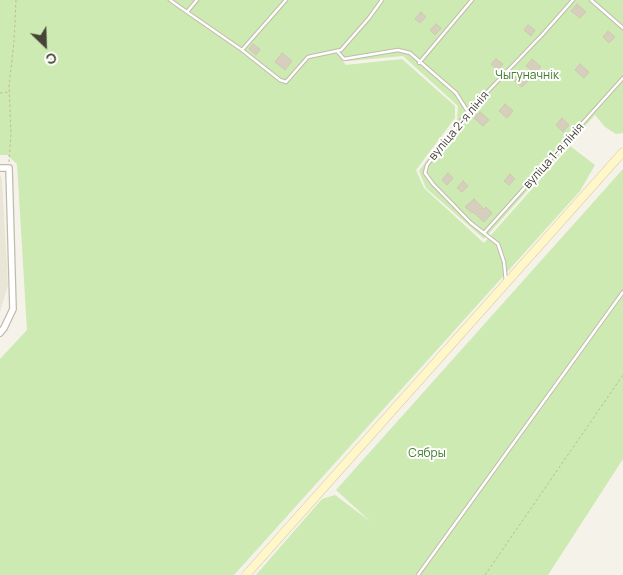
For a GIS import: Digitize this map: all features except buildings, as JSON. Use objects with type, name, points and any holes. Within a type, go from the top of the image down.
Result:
[{"type":"main road","points":[[246,575],[623,152]]},
{"type":"street","points":[[0,168],[8,168],[13,309],[0,333]]},
{"type":"lane","points":[[170,0],[242,50],[280,80],[286,82],[308,57],[341,50],[382,0]]},
{"type":"lane","points":[[187,12],[197,0]]},
{"type":"lane","points":[[242,50],[286,0]]},
{"type":"lane","points":[[420,63],[472,0]]},
{"type":"lane","name":"вуліца 2-я лінія","points":[[484,233],[471,223],[433,184],[425,173],[427,165],[468,112],[573,0]]},
{"type":"lane","points":[[591,0],[623,28]]},
{"type":"lane","points":[[337,51],[344,59],[398,50],[410,53],[456,93],[468,112]]},
{"type":"lane","name":"вуліца 1-я лінія","points":[[484,233],[623,78]]},
{"type":"lane","points":[[484,233],[498,244],[504,262],[506,283]]},
{"type":"lane","points":[[418,575],[623,292]]},
{"type":"path","points":[[8,168],[11,133],[9,92],[16,0]]},
{"type":"path","points":[[0,93],[9,92]]},
{"type":"path","points":[[485,575],[623,375]]},
{"type":"shaded area","points":[[0,174],[2,180],[8,285],[0,312]]},
{"type":"green space","name":"Чыгуначнік","points":[[0,0],[623,0],[623,133],[616,134],[605,127],[595,115],[484,239],[426,188],[419,171],[457,120],[458,106],[403,56],[348,61],[338,49],[317,57],[335,52],[346,65],[402,59],[455,106],[455,118],[416,170],[424,188],[484,243],[570,146],[595,165],[580,191],[234,575],[0,575],[0,359],[27,330],[17,164],[7,155],[0,155]]},
{"type":"green space","name":"Сябры","points":[[623,169],[623,459],[548,575],[256,575],[322,499],[335,495],[371,522],[336,490]]}]
